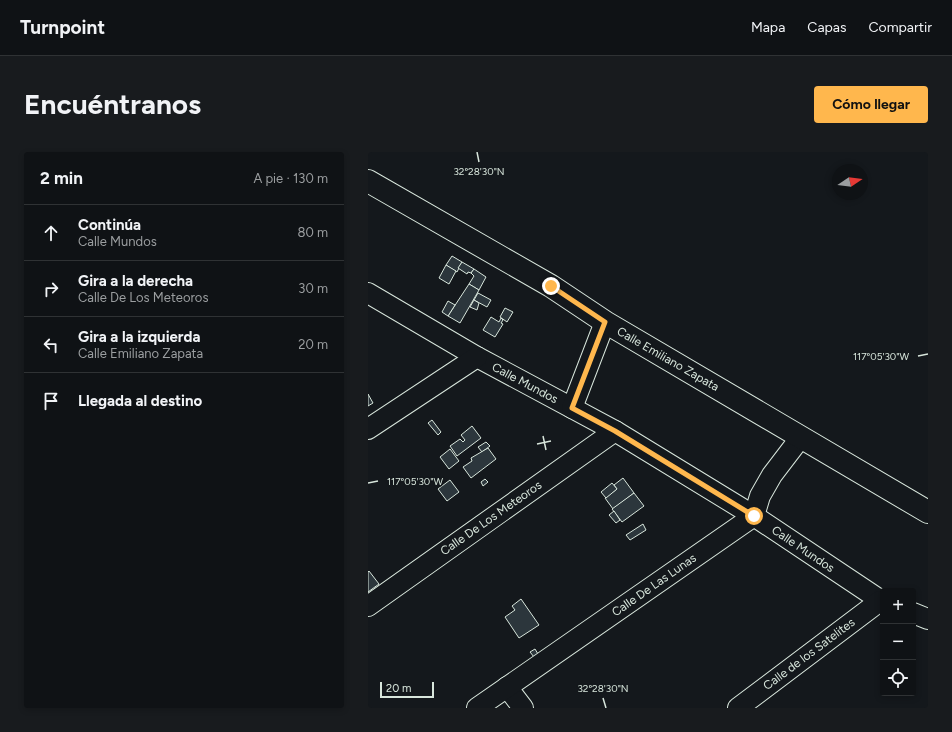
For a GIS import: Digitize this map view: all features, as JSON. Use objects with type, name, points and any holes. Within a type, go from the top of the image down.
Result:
[{"type":"main road","name":"Calle Emiliano Zapata","points":[[369,183],[551,286],[605,322],[928,512]]},
{"type":"street","name":"Calle Mundos","points":[[368,293],[477,357],[615,431],[754,516],[880,601]]},
{"type":"street","points":[[572,408],[605,322]]},
{"type":"street","points":[[368,429],[477,357]]},
{"type":"street","name":"Calle De Los Meteoros","points":[[368,606],[615,431]]},
{"type":"street","points":[[754,516],[760,496],[772,475],[802,437]]},
{"type":"street","name":"Calle De Las Lunas","points":[[477,708],[754,516]]},
{"type":"street","name":"Calle de los Satelites","points":[[738,708],[880,603]]},
{"type":"street","points":[[916,614],[928,619]]},
{"type":"street","points":[[507,687],[523,708]]},
{"type":"building","points":[[452,256],[462,262],[457,272],[446,265]]},
{"type":"building","points":[[462,262],[474,269],[471,273],[468,272],[467,274],[458,268]]},
{"type":"building","points":[[446,265],[456,271],[449,284],[439,278]]},
{"type":"building","points":[[474,269],[486,277],[479,290],[469,284],[474,276],[471,273]]},
{"type":"building","points":[[469,284],[479,290],[460,323],[448,316]]},
{"type":"building","points":[[478,293],[491,300],[487,307],[474,300]]},
{"type":"building","points":[[474,300],[479,303],[477,310],[470,307]]},
{"type":"building","points":[[448,301],[455,305],[448,316],[442,312]]},
{"type":"building","points":[[505,308],[513,312],[507,322],[500,317]]},
{"type":"building","points":[[491,317],[499,322],[501,318],[503,320],[501,323],[503,324],[495,337],[483,330]]},
{"type":"building","points":[[368,394],[373,403],[368,406]]},
{"type":"building","points":[[432,420],[441,432],[438,435],[428,423]]},
{"type":"building","points":[[472,426],[481,438],[457,456],[450,446],[460,439],[463,442],[465,440],[461,435]]},
{"type":"building","points":[[486,442],[490,446],[482,452],[478,447]]},
{"type":"building","points":[[488,448],[496,459],[471,478],[463,467],[472,461],[471,458]]},
{"type":"building","points":[[450,449],[459,461],[449,469],[440,457]]},
{"type":"building","points":[[623,478],[634,493],[613,509],[605,498],[617,489],[614,485]]},
{"type":"building","points":[[485,479],[488,482],[483,486],[481,482]]},
{"type":"building","points":[[450,480],[459,492],[447,501],[438,489]]},
{"type":"building","points":[[612,483],[617,489],[606,498],[601,492]]},
{"type":"building","points":[[634,493],[644,506],[622,522],[612,509]]},
{"type":"building","points":[[614,511],[620,520],[616,523],[609,515]]},
{"type":"building","points":[[643,524],[646,530],[630,540],[626,535]]},
{"type":"building","points":[[369,571],[379,584],[368,592],[368,572]]},
{"type":"building","points":[[521,599],[539,625],[519,638],[505,617],[515,610],[512,606]]},
{"type":"building","points":[[535,649],[538,654],[534,657],[530,652]]},
{"type":"route","points":[[551,286],[605,322],[572,408],[615,431],[754,516]]}]
